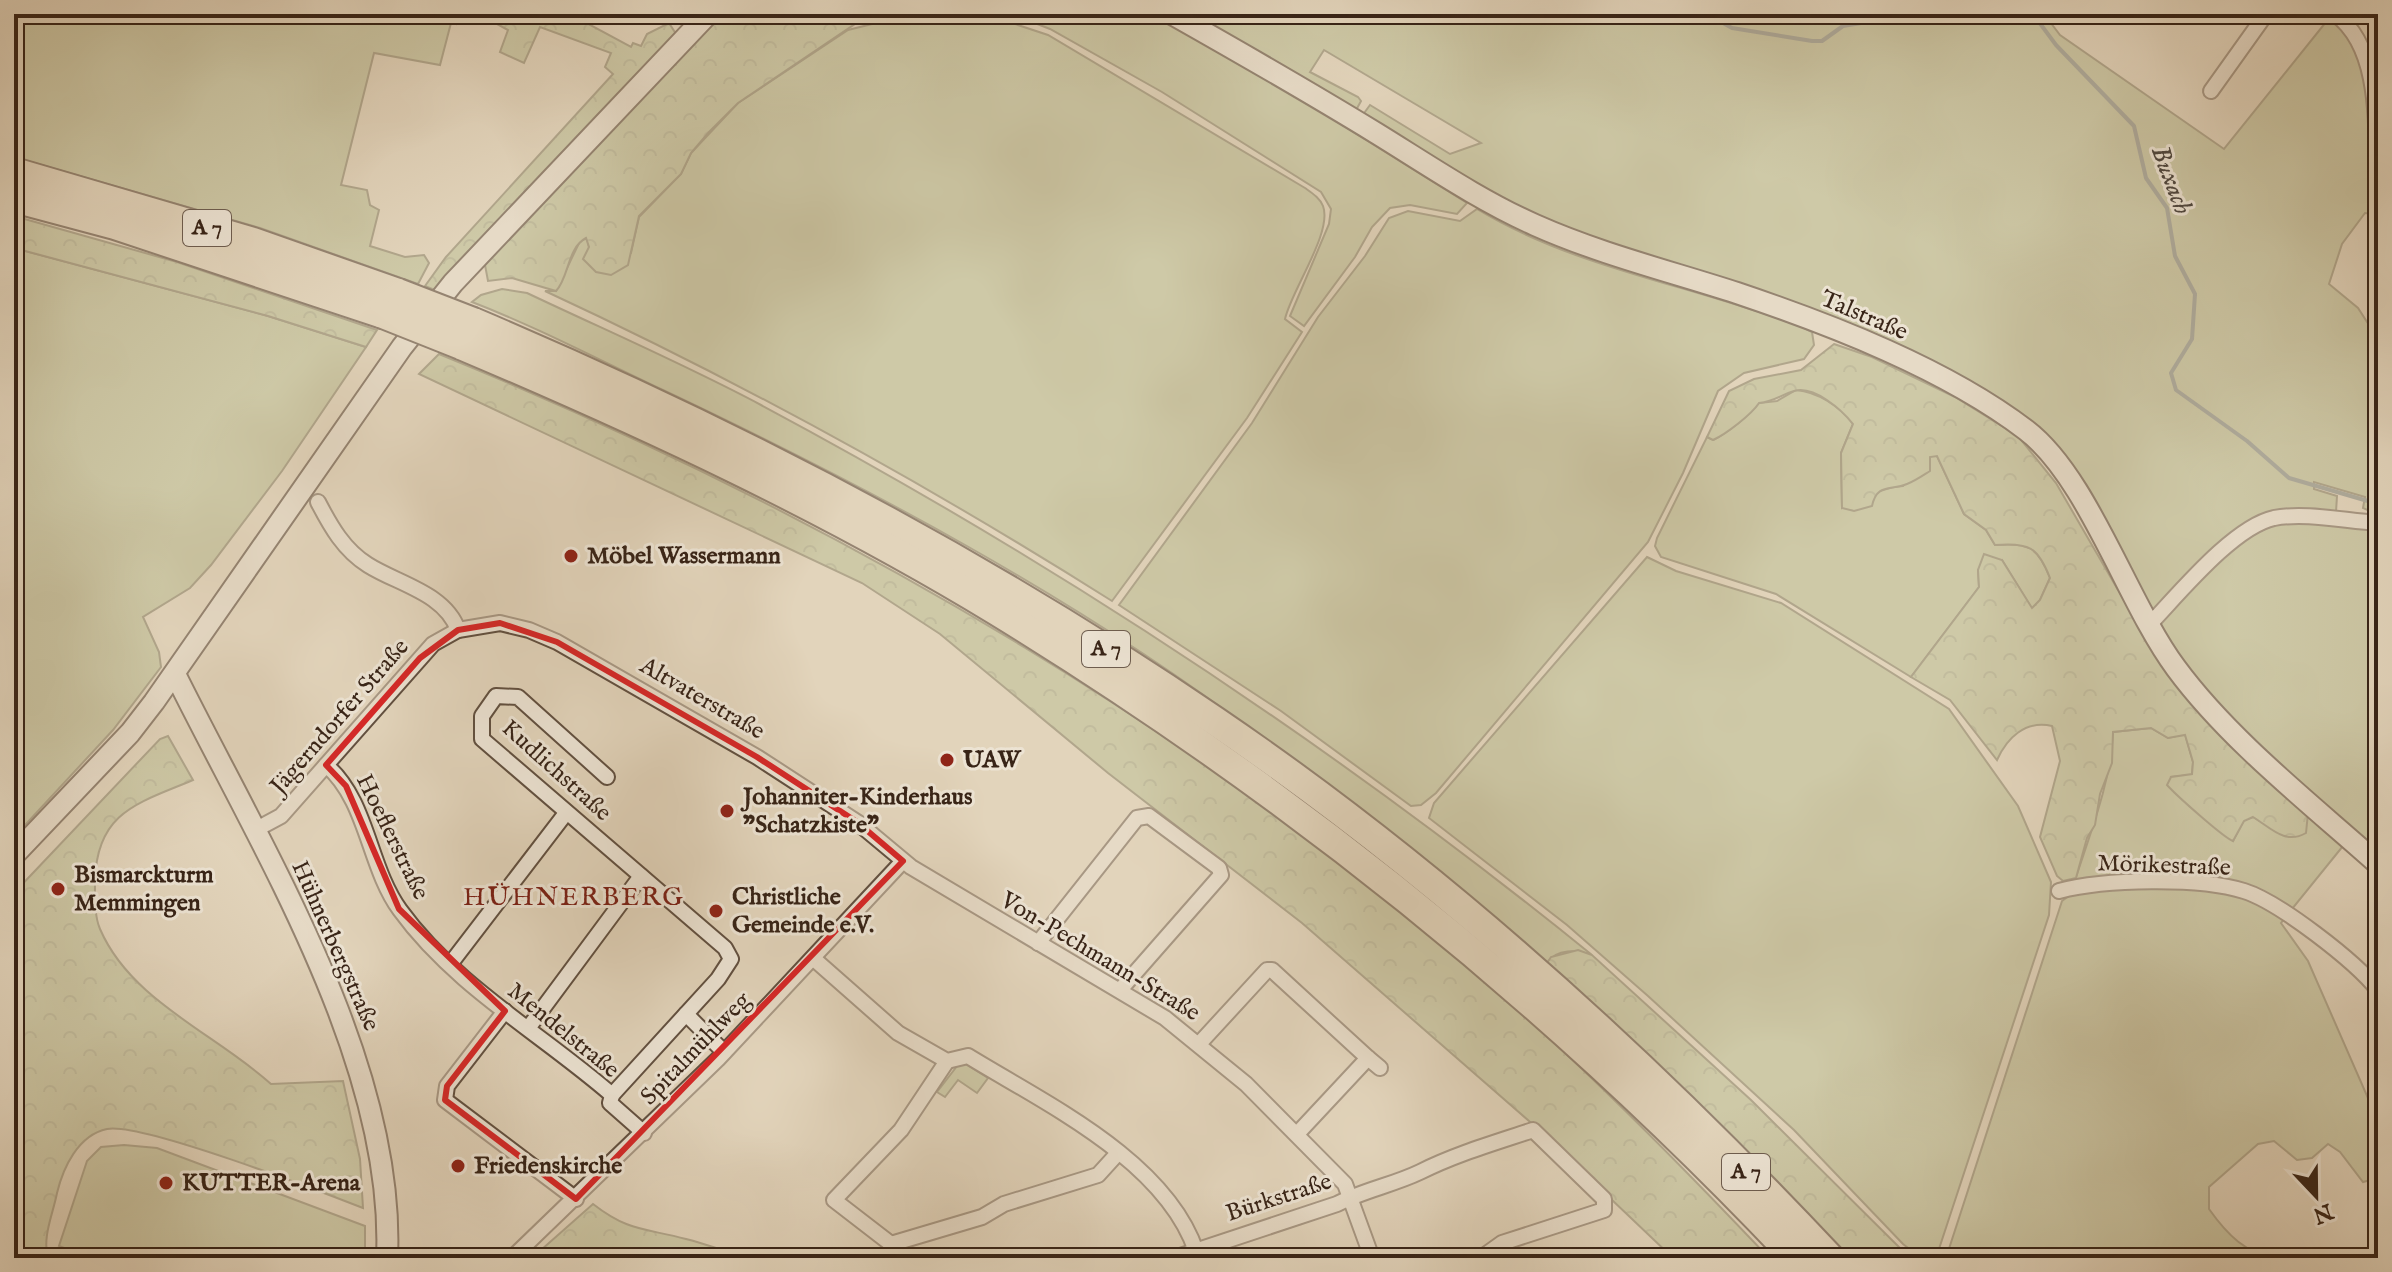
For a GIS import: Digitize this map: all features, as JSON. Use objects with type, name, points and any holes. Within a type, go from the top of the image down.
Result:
[{"type":"highway","name":"A 7","points":[[14,172],[253,242],[390,304],[708,426],[858,503],[991,578],[1219,723],[1418,873],[1666,1089],[1830,1258]]},
{"type":"highway","name":"A 7","points":[[14,198],[390,304]]},
{"type":"highway","name":"A 7","points":[[467,334],[860,533],[994,609],[1140,702],[1321,830],[1513,984],[1616,1077],[1796,1258]]},
{"type":"street","points":[[14,855],[130,733],[175,674],[402,347],[444,293],[708,14]]},
{"type":"street","name":"Talstraße","points":[[1172,14],[1288,79],[1506,212],[1598,250],[1794,314],[1867,344],[1993,407],[2027,430],[2053,457],[2174,665],[2212,711],[2378,864]]},
{"type":"street","points":[[2211,91],[2266,14]]},
{"type":"street","points":[[2335,14],[2354,36],[2374,83],[2378,198]]},
{"type":"street","points":[[318,502],[346,547],[369,565],[437,602],[450,614],[458,630]]},
{"type":"street","points":[[2149,625],[2240,536],[2266,521],[2288,517],[2378,523]]},
{"type":"street","name":"Altvaterstraße","points":[[458,630],[500,623],[529,630],[557,642],[757,757],[857,822],[903,861]]},
{"type":"street","name":"Jägerndorfer Straße","points":[[253,831],[281,816],[433,644],[458,630]]},
{"type":"street","name":"Hühnerbergstraße","points":[[175,674],[331,996],[359,1066],[382,1177],[387,1258]]},
{"type":"street","name":"Kudlichstraße","points":[[607,777],[518,697],[496,696],[482,716],[482,739],[725,948],[731,959],[729,965],[686,1014]]},
{"type":"street","name":"Hoeflerstraße","points":[[326,765],[346,786],[385,884],[399,909],[451,963]]},
{"type":"street","points":[[451,963],[566,813]]},
{"type":"street","points":[[1038,943],[1137,818],[1149,816],[1219,868],[1221,875],[1120,990]]},
{"type":"street","name":"Von-Pechmann-Straße","points":[[903,861],[1120,990],[1199,1044],[1297,1134],[1345,1184],[1372,1258]]},
{"type":"street","name":"Spitalmühlweg","points":[[512,1258],[724,1052],[903,861]]},
{"type":"street","points":[[529,1027],[641,876]]},
{"type":"street","name":"Mörikestraße","points":[[2059,891],[2090,885],[2146,883],[2211,885],[2247,892],[2327,943],[2378,990]]},
{"type":"street","points":[[814,959],[898,1033],[947,1061]]},
{"type":"street","name":"Mendelstraße","points":[[451,963],[505,1011],[612,1095],[610,1103],[644,1133]]},
{"type":"street","points":[[1199,1044],[1267,970],[1272,970],[1374,1063],[1297,1134]]},
{"type":"street","points":[[505,1011],[447,1086],[445,1100],[576,1199]]},
{"type":"street","points":[[612,1095],[686,1014],[724,1052]]},
{"type":"street","points":[[1118,1153],[1098,1175],[1004,1204],[982,1217],[891,1244],[834,1200],[901,1130],[947,1061],[968,1056],[1086,1128],[1118,1153],[1163,1191],[1189,1230],[1196,1251]]},
{"type":"street","name":"Bürkstraße","points":[[1174,1258],[1352,1197],[1419,1172],[1439,1160],[1533,1130],[1604,1199],[1604,1210],[1502,1243],[1481,1258]]},
{"type":"street","points":[[1214,1243],[1219,1258]]},
{"type":"highlighted area","points":[[500,623],[557,642],[757,757],[857,822],[903,861],[576,1199],[445,1100],[447,1086],[505,1011],[399,909],[346,786],[326,765],[420,658],[458,630]]},
{"type":"green space","points":[[14,14],[458,14],[456,24],[451,23],[440,65],[374,53],[341,185],[367,190],[370,205],[379,210],[370,246],[405,257],[424,255],[429,263],[418,284],[260,228],[14,157]]},
{"type":"green space","points":[[479,14],[570,14],[631,47],[633,43],[641,46],[647,34],[669,23],[676,34],[437,291],[425,286],[446,257],[613,74],[605,67],[611,53],[540,27],[524,63],[500,52],[508,30]]},
{"type":"green space","points":[[722,14],[879,14],[864,18],[738,103],[709,132],[691,153],[681,174],[639,216],[628,265],[611,275],[596,272],[583,259],[589,247],[586,238],[575,249],[556,291],[512,278],[488,281],[485,265],[494,250]]},
{"type":"green space","points":[[912,14],[985,14],[1048,35],[1305,188],[1323,206],[1322,231],[1317,246],[1285,319],[1302,332],[1247,418],[1112,601],[834,437],[691,362],[545,291],[556,291],[580,241],[587,238],[589,247],[631,253],[639,217],[681,174],[691,153],[738,103],[848,30]]},
{"type":"green space","points":[[1012,14],[1151,14],[1283,88],[1467,203],[1457,214],[1410,205],[1390,208],[1372,227],[1355,257],[1304,326],[1290,316],[1329,224],[1331,209],[1321,192],[1162,92],[1050,29]]},
{"type":"green space","points":[[1186,14],[2044,14],[2060,35],[2224,149],[2326,22],[2337,20],[2362,69],[2369,96],[2369,123],[2378,118],[2378,208],[2373,214],[2365,213],[2342,244],[2329,284],[2358,308],[2378,339],[2378,515],[2363,508],[2365,497],[2314,482],[2314,489],[2337,496],[2336,512],[2278,512],[2154,611],[2149,611],[2017,417],[1644,257],[1515,208],[1362,116],[1370,105],[1450,154],[1481,143],[1324,50],[1310,72],[1358,97],[1361,101],[1355,112]]},
{"type":"green space","points":[[1477,209],[1515,230],[1596,262],[1804,328],[1812,332],[1814,345],[1804,359],[1744,373],[1718,391],[1683,473],[1648,542],[1436,793],[1421,805],[1411,806],[1281,711],[1119,605],[1252,423],[1318,317],[1365,256],[1389,218],[1408,211],[1460,221]]},
{"type":"green space","points":[[14,216],[177,262],[377,330],[366,347],[268,316],[14,248]]},
{"type":"green space","points":[[14,248],[268,316],[366,347],[282,471],[211,565],[190,588],[143,617],[159,652],[161,667],[113,730],[14,837]]},
{"type":"green space","points":[[502,289],[527,293],[732,390],[870,465],[1085,593],[1293,730],[1494,878],[1592,955],[1568,952],[1556,955],[1547,963],[1294,762],[1188,684],[1116,636],[969,547],[740,427],[472,302],[481,295]]},
{"type":"green space","points":[[1834,344],[1872,357],[1955,397],[2018,436],[2056,483],[2158,659],[2173,679],[2308,813],[2306,833],[2285,836],[2253,817],[2244,821],[2233,841],[2167,785],[2171,777],[2192,774],[2193,762],[2185,735],[2168,738],[2151,728],[2113,732],[2112,763],[2076,878],[2063,881],[2057,876],[2040,837],[2060,761],[2052,726],[2033,726],[2018,732],[1997,760],[1950,700],[1911,677],[1979,587],[1978,570],[1984,554],[2002,560],[2032,608],[2040,600],[2050,578],[2041,559],[2024,546],[1995,545],[1986,530],[1964,514],[1937,456],[1930,457],[1930,471],[1907,484],[1881,491],[1872,506],[1854,511],[1842,508],[1841,453],[1853,424],[1819,395],[1794,391],[1759,403],[1725,433],[1713,440],[1707,437],[1729,391],[1754,379],[1801,370]]},
{"type":"green space","points":[[439,354],[589,419],[737,489],[883,565],[1024,647],[1163,736],[1297,830],[1426,931],[1578,1065],[1769,1258],[1673,1258],[1529,1121],[1302,923],[1108,773],[940,634],[862,583],[419,374]]},
{"type":"green space","points":[[1796,390],[1828,401],[1853,424],[1841,453],[1842,508],[1880,491],[1903,486],[1930,456],[1937,456],[1964,514],[1986,530],[1995,545],[2024,546],[2041,559],[2050,578],[2032,609],[2002,560],[1978,570],[1979,587],[1911,677],[1776,594],[1661,557],[1655,546],[1657,538],[1707,437],[1713,440],[1725,433],[1759,403],[1777,401]]},
{"type":"green space","points":[[2288,521],[2378,528],[2378,856],[2244,733],[2185,670],[2159,623],[2233,548],[2268,527]]},
{"type":"green space","points":[[1647,557],[1676,571],[1781,603],[1949,709],[2018,806],[2051,882],[2049,915],[1936,1258],[1921,1258],[1903,1244],[1794,1130],[1648,996],[1567,925],[1429,818],[1434,803]]},
{"type":"green space","points":[[2151,728],[2168,738],[2185,734],[2193,762],[2192,775],[2171,777],[2174,792],[2233,841],[2244,820],[2253,817],[2268,826],[2308,813],[2343,846],[2288,914],[2241,887],[2071,881],[2076,877],[2099,806],[2113,732]]},
{"type":"green space","points":[[168,736],[193,780],[124,813],[104,838],[95,880],[100,929],[132,977],[176,1015],[271,1084],[343,1081],[360,1159],[363,1208],[192,1147],[156,1136],[107,1129],[88,1138],[68,1163],[49,1226],[46,1242],[48,1258],[14,1258],[14,893],[160,739]]},
{"type":"green space","points":[[2158,886],[2231,890],[2285,918],[2281,923],[2308,961],[2378,1121],[2378,1184],[2374,1179],[2363,1182],[2340,1152],[2328,1144],[2312,1158],[2297,1160],[2274,1141],[2258,1144],[2209,1187],[2209,1209],[2238,1242],[2257,1253],[2278,1258],[1946,1258],[2062,901],[2077,890]]},
{"type":"green space","points":[[1578,950],[1592,955],[1751,1100],[1910,1258],[1850,1258],[1701,1107],[1547,963],[1551,957]]},
{"type":"green space","points":[[961,1061],[988,1078],[977,1093],[958,1080],[945,1097],[937,1092]]},
{"type":"green space","name":"KUTTER-Arena","points":[[124,1145],[157,1148],[365,1226],[365,1258],[90,1258],[59,1246],[87,1161],[101,1147]]},
{"type":"green space","points":[[593,1204],[617,1220],[638,1228],[747,1258],[532,1258]]},
{"type":"waterway","name":"Buxach","points":[[1707,14],[1732,28],[1812,41],[1822,41],[1843,26],[1879,20],[1882,14]]},
{"type":"waterway","name":"Buxach","points":[[2033,14],[2056,45],[2134,126],[2146,178],[2167,208],[2175,256],[2195,294],[2192,339],[2171,373],[2176,390],[2247,441],[2289,478],[2378,504]]},
{"type":"place","name":"Möbel Wassermann","points":[[571,556]]},
{"type":"place","name":"UAW","points":[[947,760]]},
{"type":"place","name":"Johanniter-Kinderhaus \"Schatzkiste\"","points":[[727,811]]},
{"type":"place","name":"Bismarckturm Memmingen","points":[[58,889]]},
{"type":"place","name":"Christliche Gemeinde e.V.","points":[[716,911]]},
{"type":"place","name":"Friedenskirche","points":[[458,1166]]},
{"type":"place","name":"KUTTER-Arena","points":[[166,1183]]},
{"type":"district","name":"HÜHNERBERG","points":[[574,897]]}]
